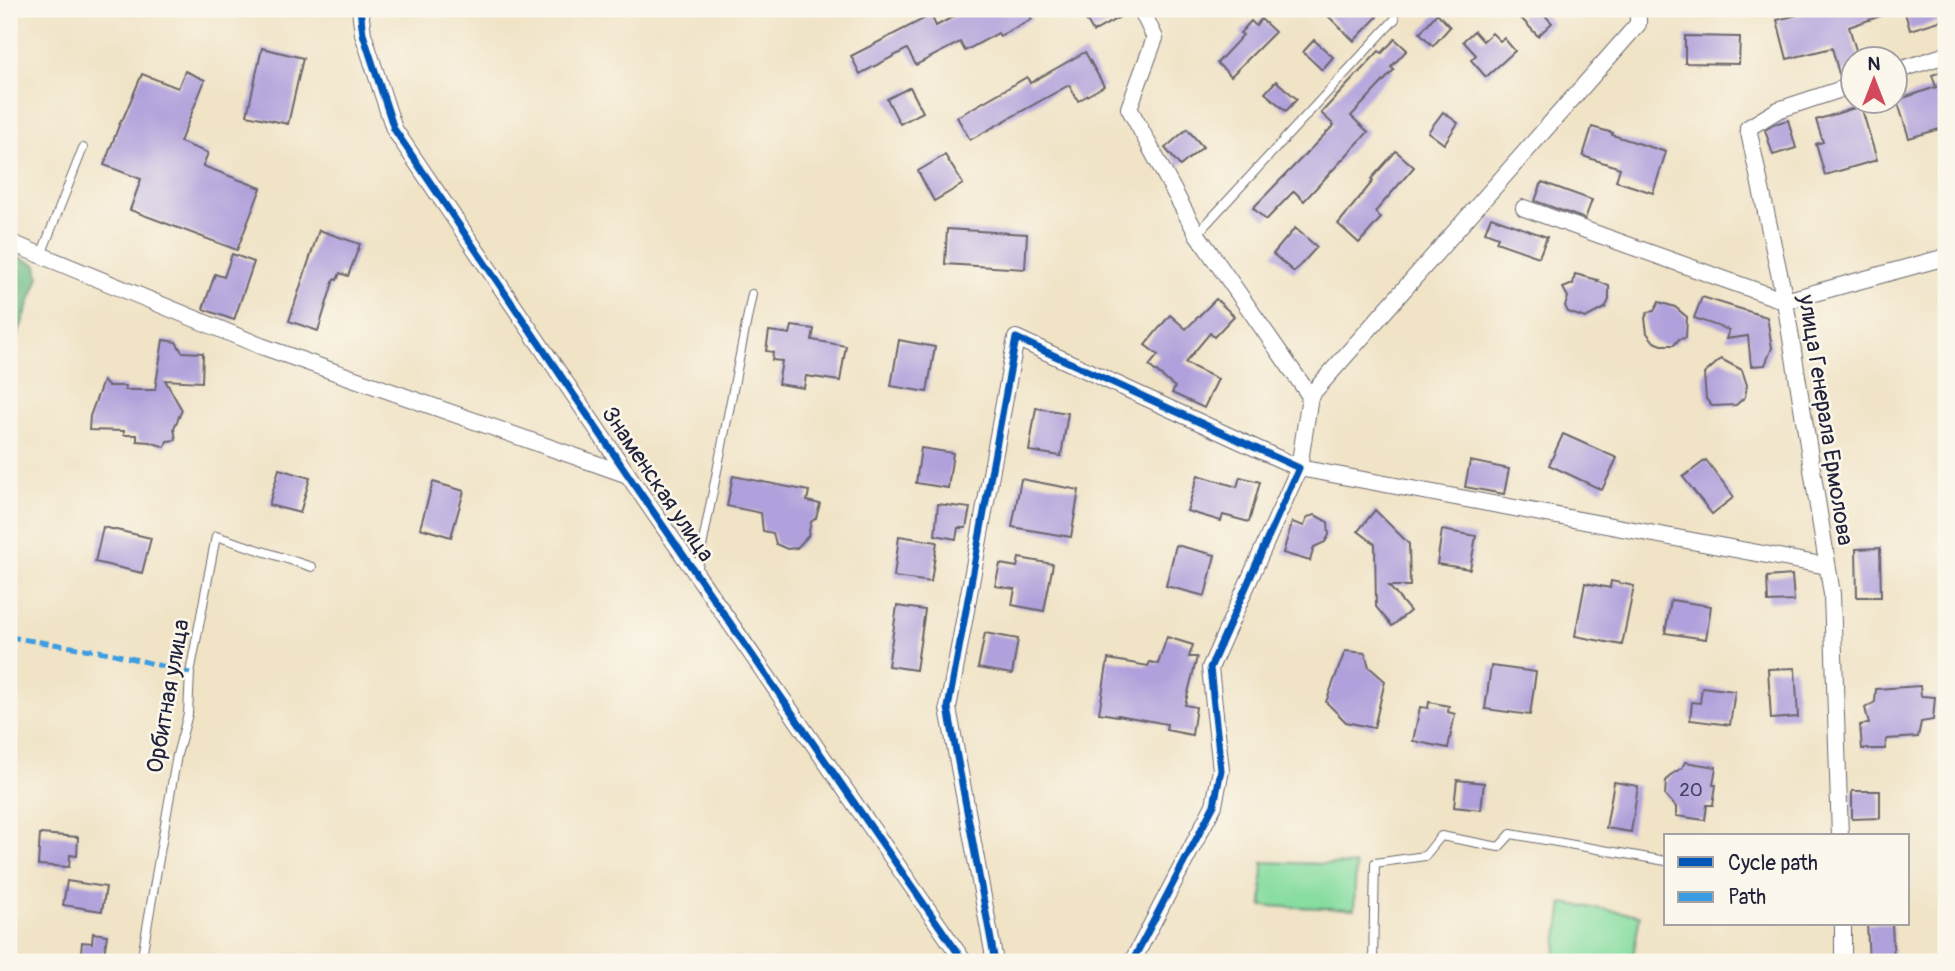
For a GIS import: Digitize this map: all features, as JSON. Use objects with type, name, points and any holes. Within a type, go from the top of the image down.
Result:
[{"type":"street","name":"Знаменская улица","points":[[360,9],[363,34],[394,129],[628,475],[964,962]]},
{"type":"street","points":[[1142,9],[1155,38],[1129,108],[1197,234],[1310,396]]},
{"type":"street","points":[[1132,962],[1213,805],[1221,770],[1210,668],[1299,468],[1310,396],[1638,24],[1637,9]]},
{"type":"street","points":[[1910,66],[1946,55]]},
{"type":"street","name":"улица Генерала Ермолова","points":[[1840,89],[1778,110],[1748,128],[1784,301],[1832,594],[1840,834]]},
{"type":"street","points":[[1524,208],[1784,301],[1946,257]]},
{"type":"street","points":[[9,242],[261,346],[628,475]]},
{"type":"street","points":[[995,962],[947,708],[1016,338],[1299,468],[1828,566]]},
{"type":"street","points":[[1843,926],[1843,962]]},
{"type":"lane","points":[[916,9],[918,12],[923,9]]},
{"type":"lane","points":[[1197,234],[1395,19]]},
{"type":"lane","points":[[41,255],[83,148]]},
{"type":"lane","points":[[697,575],[752,294]]},
{"type":"lane","name":"Орбитная улица","points":[[141,962],[177,755],[188,715],[190,673],[216,536],[312,567]]},
{"type":"lane","points":[[1373,962],[1375,863],[1425,856],[1441,836],[1499,847],[1511,834],[1664,861]]},
{"type":"green space","points":[[9,253],[37,265],[39,277],[9,359]]},
{"type":"green space","points":[[1263,862],[1356,865],[1354,909],[1262,906]]},
{"type":"green space","points":[[1563,903],[1640,915],[1632,962],[1587,962],[1555,957]]},
{"type":"building","points":[[968,9],[1026,9],[1032,19],[965,51],[960,42],[916,65],[907,49],[860,74],[851,56],[931,15],[936,26]]},
{"type":"building","points":[[1080,9],[1131,9],[1131,11],[1093,32]]},
{"type":"building","points":[[1335,9],[1368,9],[1377,17],[1354,41],[1328,16]]},
{"type":"building","points":[[1528,9],[1539,9],[1552,23],[1538,36],[1520,17]]},
{"type":"building","points":[[1822,9],[1895,11],[1849,27],[1855,46],[1840,46],[1839,74],[1832,48],[1787,59],[1777,20]]},
{"type":"building","points":[[1904,9],[1946,9],[1946,19],[1910,30]]},
{"type":"building","points":[[1437,13],[1450,27],[1433,46],[1420,33]]},
{"type":"building","points":[[1261,19],[1275,32],[1231,76],[1217,63],[1243,35],[1240,33],[1251,21],[1256,26]]},
{"type":"building","points":[[1474,31],[1483,41],[1492,33],[1500,41],[1504,38],[1515,51],[1486,77],[1471,60],[1476,55],[1463,41]]},
{"type":"building","points":[[1685,36],[1740,37],[1739,64],[1685,63]]},
{"type":"building","points":[[1395,39],[1407,50],[1391,67],[1394,70],[1351,116],[1368,132],[1304,201],[1294,191],[1266,220],[1253,208],[1334,125],[1321,113],[1379,51],[1382,53]]},
{"type":"building","points":[[1314,40],[1333,57],[1322,70],[1303,52]]},
{"type":"building","points":[[262,48],[303,58],[288,124],[247,115]]},
{"type":"building","points":[[1085,52],[1104,86],[1078,101],[1069,85],[970,140],[957,117],[1027,77],[1030,83]]},
{"type":"building","points":[[1946,70],[1946,110],[1943,111],[1939,100],[1946,127],[1909,138],[1902,116],[1910,116],[1910,96],[1936,87],[1932,75]]},
{"type":"building","points":[[185,71],[205,80],[180,142],[208,153],[203,166],[261,188],[237,250],[130,210],[141,179],[104,165],[142,74],[178,88]]},
{"type":"building","points":[[1276,81],[1297,99],[1286,111],[1265,93]]},
{"type":"building","points":[[910,87],[923,112],[900,124],[887,99]]},
{"type":"building","points":[[1443,112],[1458,123],[1444,144],[1428,132]]},
{"type":"building","points":[[1840,113],[1840,116],[1864,116],[1877,160],[1825,175],[1816,144],[1823,142],[1816,120]]},
{"type":"building","points":[[1788,120],[1796,148],[1773,155],[1765,130]]},
{"type":"building","points":[[1592,127],[1666,152],[1653,193],[1616,181],[1620,168],[1583,156]]},
{"type":"building","points":[[1187,129],[1203,147],[1180,166],[1165,148]]},
{"type":"building","points":[[1396,151],[1414,167],[1375,212],[1381,218],[1359,243],[1338,224],[1373,181],[1371,179]]},
{"type":"building","points":[[945,155],[963,184],[934,201],[918,171]]},
{"type":"building","points":[[1542,182],[1592,200],[1585,219],[1535,201]]},
{"type":"building","points":[[1491,217],[1547,237],[1539,257],[1496,242],[1498,237],[1485,232]]},
{"type":"building","points":[[1295,228],[1317,247],[1294,272],[1273,254]]},
{"type":"building","points":[[947,229],[1027,234],[1025,269],[945,264]]},
{"type":"building","points":[[319,230],[360,244],[348,276],[340,273],[337,280],[334,279],[318,331],[289,321]]},
{"type":"building","points":[[232,254],[254,262],[234,320],[203,309],[215,274],[224,277]]},
{"type":"building","points":[[1575,274],[1609,286],[1609,300],[1605,308],[1585,318],[1568,312],[1565,306],[1568,297],[1563,288],[1573,284]]},
{"type":"building","points":[[1702,297],[1767,317],[1772,348],[1765,365],[1751,366],[1748,336],[1726,339],[1729,330],[1694,318]]},
{"type":"building","points":[[1216,299],[1234,316],[1214,337],[1210,333],[1185,363],[1218,379],[1204,408],[1172,393],[1175,387],[1149,366],[1158,355],[1145,345],[1170,315],[1186,329]]},
{"type":"building","points":[[1659,302],[1675,307],[1687,317],[1686,338],[1679,339],[1674,345],[1654,342],[1647,333],[1645,318],[1648,312],[1654,311]]},
{"type":"building","points":[[792,326],[814,329],[812,340],[846,346],[840,381],[806,376],[804,388],[778,384],[782,361],[772,360],[773,352],[766,351],[769,331],[790,334]]},
{"type":"building","points":[[163,340],[176,342],[182,352],[203,353],[202,382],[165,380],[182,410],[174,428],[176,440],[167,441],[165,447],[137,441],[137,435],[124,435],[124,431],[89,430],[90,416],[103,381],[108,386],[125,386],[125,390],[155,390]]},
{"type":"building","points":[[899,340],[935,347],[927,392],[891,386]]},
{"type":"building","points":[[1721,359],[1742,370],[1747,385],[1745,397],[1736,405],[1712,406],[1706,399],[1704,374]]},
{"type":"building","points":[[1036,408],[1068,413],[1061,456],[1029,451]]},
{"type":"building","points":[[1563,434],[1617,458],[1602,490],[1549,465]]},
{"type":"building","points":[[921,448],[953,453],[948,488],[916,483]]},
{"type":"building","points":[[1706,460],[1734,497],[1712,514],[1683,477]]},
{"type":"building","points":[[1470,461],[1509,469],[1504,494],[1465,487]]},
{"type":"building","points":[[279,469],[310,478],[300,513],[269,505]]},
{"type":"building","points":[[1198,475],[1237,487],[1240,477],[1260,482],[1249,522],[1223,515],[1221,521],[1187,511]]},
{"type":"building","points":[[733,476],[809,491],[807,501],[820,504],[816,518],[811,522],[808,536],[797,548],[787,549],[776,544],[773,533],[763,531],[761,513],[727,506]]},
{"type":"building","points":[[1021,479],[1079,490],[1071,537],[1012,527]]},
{"type":"building","points":[[433,482],[464,491],[451,537],[420,528]]},
{"type":"building","points":[[938,504],[970,508],[966,528],[958,528],[956,539],[935,535]]},
{"type":"building","points":[[1375,510],[1409,544],[1410,586],[1389,586],[1410,611],[1392,626],[1376,607],[1375,544],[1358,531]]},
{"type":"building","points":[[1315,515],[1328,522],[1329,535],[1325,542],[1314,547],[1310,561],[1283,553],[1292,522],[1304,526],[1307,517]]},
{"type":"building","points":[[103,527],[151,538],[142,573],[95,562]]},
{"type":"building","points":[[1442,530],[1476,536],[1470,569],[1437,564]]},
{"type":"building","points":[[899,536],[937,542],[931,582],[894,577]]},
{"type":"building","points":[[1176,545],[1215,555],[1205,596],[1166,586]]},
{"type":"building","points":[[1880,548],[1881,597],[1857,597],[1856,549]]},
{"type":"building","points":[[1019,558],[1053,564],[1044,611],[1012,605],[1015,589],[995,586],[1000,564],[1017,567]]},
{"type":"building","points":[[1792,575],[1794,601],[1768,602],[1767,577]]},
{"type":"building","points":[[1611,581],[1634,586],[1622,645],[1575,636],[1585,583],[1610,588]]},
{"type":"building","points":[[1671,600],[1711,606],[1706,639],[1665,633]]},
{"type":"building","points":[[897,606],[925,610],[916,670],[888,666]]},
{"type":"building","points":[[985,633],[1018,639],[1012,674],[978,668]]},
{"type":"building","points":[[1167,637],[1193,645],[1189,657],[1197,657],[1185,705],[1196,707],[1192,735],[1166,730],[1167,724],[1099,713],[1108,659],[1148,666],[1150,662],[1158,664]]},
{"type":"building","points":[[1345,651],[1365,653],[1369,667],[1385,681],[1374,728],[1346,722],[1326,702]]},
{"type":"building","points":[[1491,666],[1536,672],[1530,715],[1485,709]]},
{"type":"building","points":[[1795,668],[1798,717],[1771,719],[1768,669]]},
{"type":"building","points":[[1920,686],[1921,696],[1935,697],[1933,720],[1921,722],[1918,737],[1887,739],[1885,749],[1862,749],[1860,725],[1869,724],[1865,708],[1875,702],[1876,689]]},
{"type":"building","points":[[1702,687],[1735,691],[1730,725],[1690,720],[1692,702],[1700,703]]},
{"type":"building","points":[[1429,702],[1449,706],[1448,712],[1455,714],[1448,748],[1413,741],[1420,707],[1428,708]]},
{"type":"building","points":[[1685,762],[1716,767],[1713,805],[1707,805],[1705,820],[1676,816],[1676,807],[1665,795],[1666,781],[1682,768]]},
{"type":"building","points":[[1457,780],[1484,783],[1481,810],[1454,807]]},
{"type":"building","points":[[1614,782],[1638,786],[1631,832],[1606,828]]},
{"type":"building","points":[[1852,791],[1880,791],[1880,818],[1852,819]]},
{"type":"building","points":[[40,834],[78,837],[77,856],[70,855],[69,867],[38,865]]},
{"type":"building","points":[[67,881],[106,887],[102,911],[63,905]]},
{"type":"building","points":[[1867,926],[1892,926],[1894,962],[1869,962]]},
{"type":"building","points":[[93,933],[107,935],[103,962],[80,962],[82,942],[92,943]]},
{"type":"marked path","points":[[9,637],[110,653],[190,673]]},
{"type":"cycle path","points":[[360,9],[363,34],[394,129],[628,475],[964,962]]},
{"type":"cycle path","points":[[995,962],[948,708],[1016,338],[1299,468],[1210,668],[1221,770],[1214,805],[1132,962]]}]
